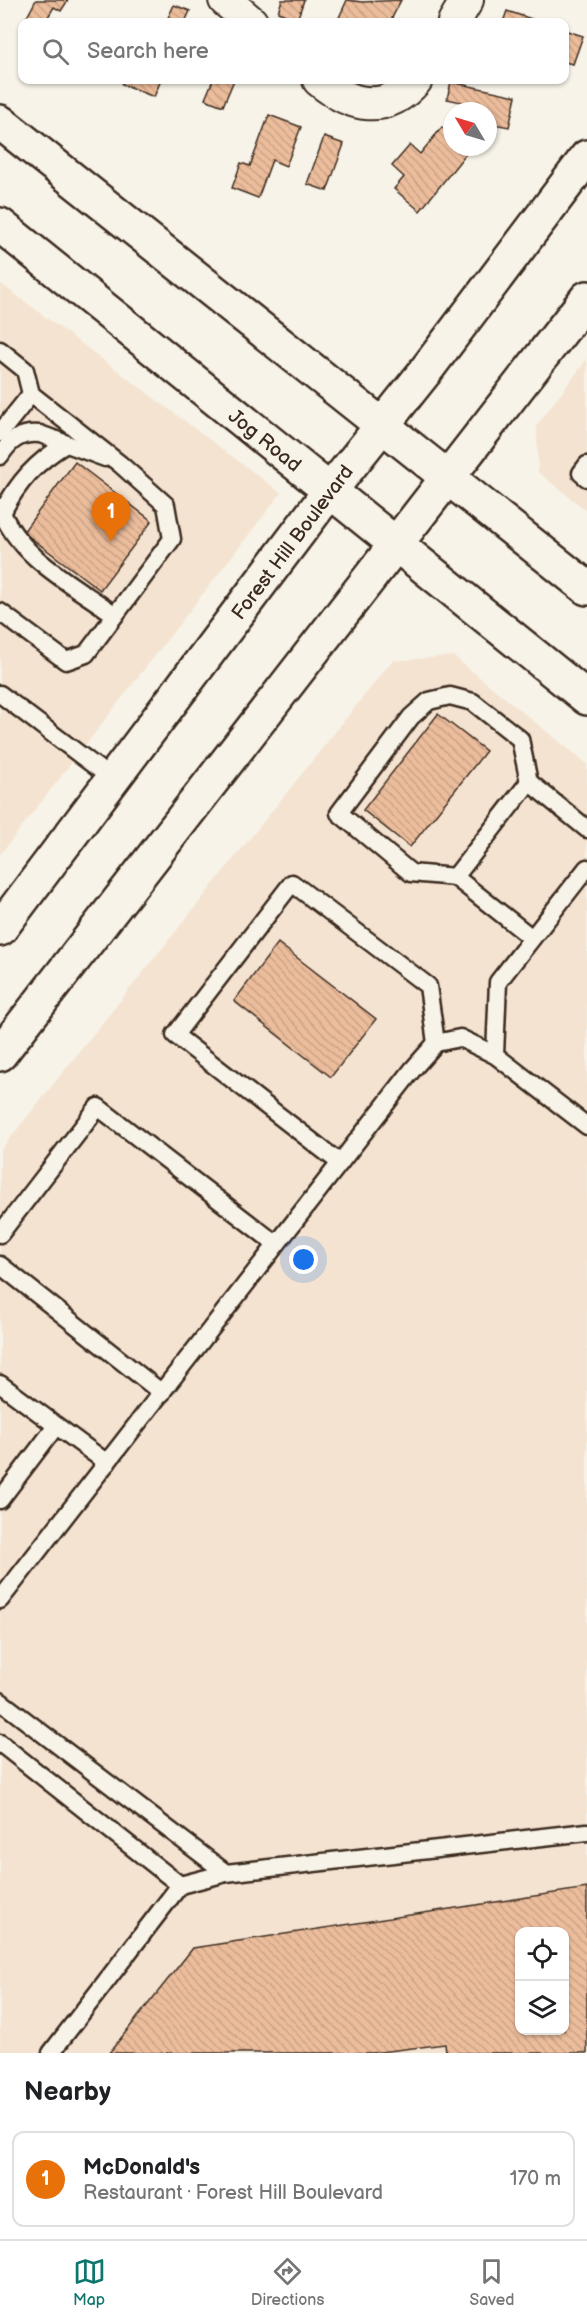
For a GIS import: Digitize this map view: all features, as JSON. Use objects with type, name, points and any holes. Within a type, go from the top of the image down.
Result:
[{"type":"main road","points":[[0,122],[587,588]]},
{"type":"main road","name":"Forest Hill Boulevard","points":[[0,928],[329,492],[587,157]]},
{"type":"main road","name":"Jog Road","points":[[0,225],[587,698]]},
{"type":"main road","points":[[0,1054],[587,298]]},
{"type":"street","points":[[225,0],[246,18]]},
{"type":"street","points":[[456,18],[467,0]]},
{"type":"street","points":[[325,84],[348,100],[368,104],[388,101],[406,91],[412,84]]},
{"type":"lane","points":[[0,350],[25,370],[31,394],[120,464],[166,505],[172,539],[86,654],[66,661],[0,612]]},
{"type":"lane","points":[[0,433],[31,394]]},
{"type":"lane","points":[[0,456],[18,436],[28,432],[40,434],[120,464]]},
{"type":"lane","points":[[66,444],[40,460],[14,490],[1,510],[6,525],[21,545],[115,615]]},
{"type":"lane","points":[[587,465],[581,473],[587,478]]},
{"type":"lane","points":[[0,694],[112,779]]},
{"type":"lane","points":[[532,938],[455,877],[411,873],[339,813],[411,717],[429,701],[450,696],[473,702],[520,739],[529,782],[587,829]]},
{"type":"lane","points":[[455,877],[529,782]]},
{"type":"lane","points":[[495,1055],[498,981],[587,868]]},
{"type":"lane","points":[[340,1162],[175,1035],[292,883],[428,986],[436,1043]]},
{"type":"lane","points":[[0,1600],[340,1162],[436,1043],[460,1038],[495,1055],[587,1125]]},
{"type":"lane","points":[[0,1234],[98,1107],[276,1244]]},
{"type":"lane","points":[[0,1265],[162,1393]]},
{"type":"lane","points":[[0,1384],[107,1463]]},
{"type":"lane","points":[[0,1500],[56,1426]]},
{"type":"lane","points":[[0,1701],[226,1873]]},
{"type":"lane","points":[[0,1743],[180,1885]]},
{"type":"lane","points":[[51,2053],[180,1885],[226,1873],[587,1832]]},
{"type":"shaded area","points":[[0,283],[281,493],[0,855]]},
{"type":"shaded area","points":[[587,359],[587,511],[538,472],[537,425]]},
{"type":"shaded area","points":[[453,656],[587,764],[587,2053],[0,2053],[0,1151],[392,661]]},
{"type":"building","points":[[36,0],[68,0],[61,11],[54,7],[47,18],[27,17]]},
{"type":"building","points":[[282,0],[304,0],[298,18],[278,12]]},
{"type":"building","points":[[347,0],[362,2],[401,0],[392,18],[339,18]]},
{"type":"building","points":[[174,5],[190,11],[187,18],[168,18]]},
{"type":"building","points":[[507,11],[529,18],[504,18]]},
{"type":"building","points":[[569,32],[583,36],[573,64],[569,63]]},
{"type":"building","points":[[122,84],[159,84],[154,97]]},
{"type":"building","points":[[211,84],[232,84],[223,106],[205,99]]},
{"type":"building","points":[[451,84],[516,96],[509,127],[497,125],[497,102],[461,102],[447,99]]},
{"type":"building","points":[[269,115],[301,127],[286,166],[272,160],[258,198],[232,188],[241,163],[250,166]]},
{"type":"building","points":[[442,127],[443,156],[464,156],[420,211],[394,189],[404,177],[392,166],[410,145],[420,154]]},
{"type":"building","points":[[324,137],[344,144],[327,191],[307,184]]},
{"type":"building","points":[[75,462],[152,521],[100,590],[23,532]]},
{"type":"building","points":[[438,714],[486,751],[410,847],[363,810]]},
{"type":"building","points":[[278,943],[376,1019],[331,1077],[234,1001]]},
{"type":"building","points":[[587,1888],[587,2053],[446,2053],[445,2044],[372,2053],[109,2053],[193,1948]]},
{"type":"place","name":"McDonald's","points":[[111,542]]}]
